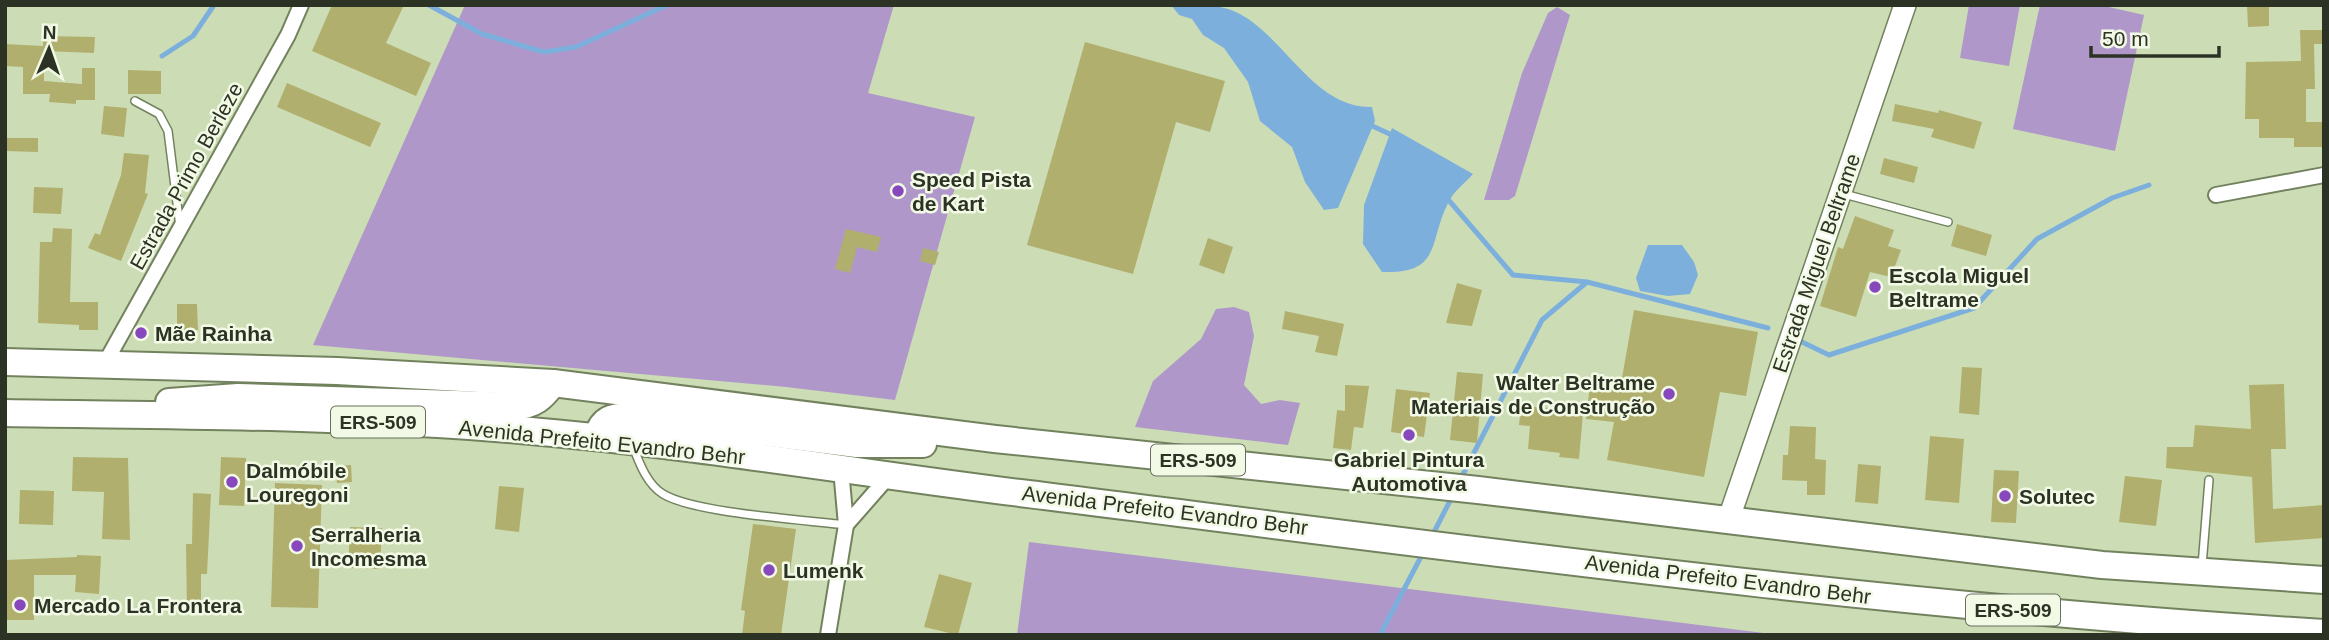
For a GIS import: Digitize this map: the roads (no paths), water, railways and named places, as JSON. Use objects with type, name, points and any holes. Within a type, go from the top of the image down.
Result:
[{"type":"highway","name":"ERS-509","points":[[5,362],[324,371],[553,383],[995,439],[2102,565],[2324,580]]},
{"type":"highway","points":[[91,415],[176,401],[237,397],[530,405],[543,397],[553,383]]},
{"type":"highway","name":"Avenida Prefeito Evandro Behr","points":[[5,414],[429,424],[597,437],[889,476],[2157,629],[2324,633]]},
{"type":"highway","points":[[597,437],[601,425],[611,417],[631,416],[857,444],[933,445],[995,439]]},
{"type":"street","name":"Estrada Primo Berleze","points":[[104,365],[288,35],[302,5]]},
{"type":"street","name":"Estrada Miguel Beltrame","points":[[1728,521],[1905,5]]},
{"type":"street","points":[[2216,195],[2324,176]]},
{"type":"street","points":[[828,635],[846,525],[841,469]]},
{"type":"street","points":[[846,525],[889,476]]},
{"type":"lane","points":[[135,100],[159,114],[168,131],[171,175],[180,231]]},
{"type":"lane","points":[[1840,192],[1948,222]]},
{"type":"lane","points":[[631,441],[641,470],[662,494],[688,504],[846,525]]},
{"type":"lane","points":[[2202,573],[2210,480]]},
{"type":"water","points":[[1171,5],[1215,6],[1240,14],[1272,39],[1317,85],[1334,97],[1352,105],[1372,107],[1375,121],[1338,208],[1324,210],[1305,182],[1292,147],[1260,121],[1248,82],[1224,48],[1203,35],[1192,19],[1179,15]]},
{"type":"water","points":[[1392,128],[1473,174],[1450,199],[1430,253],[1424,262],[1415,268],[1382,272],[1363,244],[1364,205]]},
{"type":"water","points":[[1648,245],[1682,245],[1694,262],[1698,275],[1690,294],[1668,296],[1640,291],[1636,278]]},
{"type":"waterway","points":[[162,56],[193,36],[214,5]]},
{"type":"waterway","points":[[429,5],[482,34],[544,52],[576,47],[667,5]]},
{"type":"waterway","points":[[1368,124],[1394,136]]},
{"type":"waterway","points":[[1802,342],[1829,355],[1974,308],[2037,239],[2112,198],[2149,185]]},
{"type":"waterway","points":[[1446,197],[1513,275],[1587,282]]},
{"type":"waterway","points":[[1460,480],[1542,320],[1587,282],[1768,328]]},
{"type":"waterway","points":[[1432,536],[1453,495]]},
{"type":"waterway","points":[[1380,635],[1424,551]]},
{"type":"place","name":"Speed Pista de Kart","points":[[898,191]]},
{"type":"place","name":"Escola Miguel Beltrame","points":[[1875,287]]},
{"type":"place","name":"Mãe Rainha","points":[[141,333]]},
{"type":"place","name":"Walter Beltrame Materiais de Construção","points":[[1669,394]]},
{"type":"place","name":"Gabriel Pintura Automotiva","points":[[1409,435]]},
{"type":"place","name":"Dalmóbile Louregoni","points":[[232,482]]},
{"type":"place","name":"Solutec","points":[[2005,496]]},
{"type":"place","name":"Serralheria Incomesma","points":[[297,546]]},
{"type":"place","name":"Lumenk","points":[[769,570]]},
{"type":"place","name":"Mercado La Frontera","points":[[20,605]]}]
